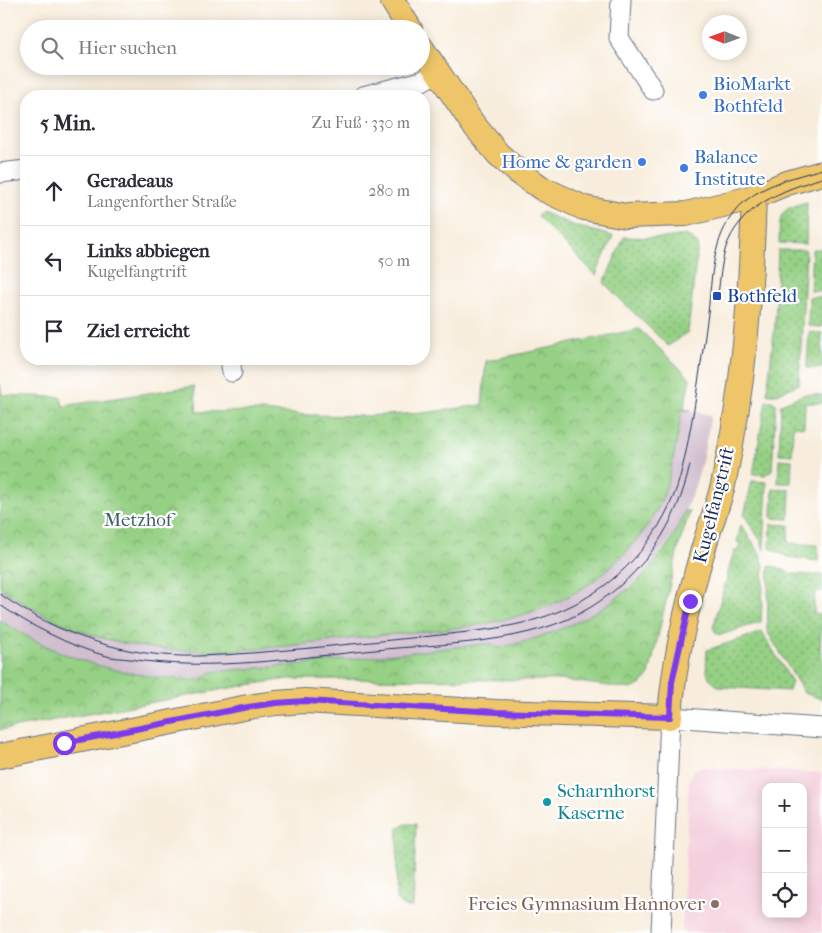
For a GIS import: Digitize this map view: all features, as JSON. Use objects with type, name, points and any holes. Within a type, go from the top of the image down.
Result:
[{"type":"main road","points":[[392,0],[404,20]]},
{"type":"main road","points":[[430,61],[473,124],[498,154],[517,171],[543,189],[584,208],[626,216],[686,214],[711,209],[822,173]]},
{"type":"main road","name":"Kugelfangtrift","points":[[670,717],[672,682],[680,644],[705,542],[718,504],[740,392],[749,316],[754,196]]},
{"type":"main road","points":[[0,756],[248,707],[305,701],[497,712],[670,717]]},
{"type":"street","points":[[621,0],[619,38],[653,90]]},
{"type":"street","points":[[387,90],[422,81],[437,72]]},
{"type":"street","points":[[0,173],[20,171]]},
{"type":"street","points":[[670,717],[822,728]]},
{"type":"street","name":"Kugelfangtrift","points":[[661,933],[670,717]]},
{"type":"shaded area","points":[[682,409],[711,415],[702,462],[695,486],[681,522],[672,536],[652,564],[617,598],[575,624],[528,642],[497,648],[492,643],[316,663],[211,672],[203,679],[130,673],[87,662],[50,649],[0,620],[0,587],[50,618],[91,634],[123,643],[176,651],[232,650],[336,640],[462,626],[521,615],[552,604],[581,589],[619,558],[642,533],[664,494],[676,447]]},
{"type":"shaded area","points":[[705,767],[822,773],[822,933],[682,933],[689,780],[693,771]]},
{"type":"green space","points":[[807,202],[806,244],[779,243],[780,219],[782,215],[790,208]]},
{"type":"green space","points":[[542,212],[575,226],[613,236],[596,275],[537,216]]},
{"type":"green space","points":[[686,235],[698,244],[688,332],[668,346],[604,283],[624,237],[664,238]]},
{"type":"green space","points":[[812,249],[822,249],[822,291],[810,291]]},
{"type":"green space","points":[[778,250],[806,250],[799,384],[777,394],[767,394],[775,323]]},
{"type":"green space","points":[[809,297],[822,297],[822,327],[808,326]]},
{"type":"green space","name":"Metzhof","points":[[639,329],[690,378],[684,409],[691,410],[682,410],[664,494],[644,530],[626,552],[595,580],[551,605],[504,620],[431,631],[257,649],[197,651],[167,650],[101,638],[48,617],[0,587],[0,384],[2,395],[61,397],[63,406],[194,386],[197,412],[260,411],[306,415],[364,416],[423,413],[482,405],[486,361]]},
{"type":"green space","points":[[809,332],[822,333],[822,368],[807,368]]},
{"type":"green space","points":[[805,394],[822,395],[822,403],[805,403],[804,427],[793,426],[792,455],[779,454],[781,404]]},
{"type":"green space","points":[[766,401],[772,401],[776,404],[772,470],[765,475],[753,474]]},
{"type":"green space","points":[[779,459],[792,460],[791,483],[778,483]]},
{"type":"green space","points":[[752,481],[767,482],[764,551],[761,541],[744,515]]},
{"type":"green space","points":[[773,489],[790,490],[789,519],[772,518]]},
{"type":"green space","points":[[685,511],[690,511],[679,545],[649,675],[641,684],[632,689],[561,680],[288,679],[0,730],[0,620],[40,643],[104,667],[148,676],[191,680],[202,679],[211,672],[316,663],[492,643],[497,648],[555,631],[583,619],[609,603],[633,585],[654,563],[672,539]]},
{"type":"green space","points":[[771,524],[789,525],[788,543],[818,545],[818,561],[788,557],[770,548]]},
{"type":"green space","points":[[741,525],[760,553],[764,566],[761,622],[721,635],[716,633],[713,628],[734,551],[737,552],[740,543],[737,542]]},
{"type":"green space","points":[[769,566],[777,567],[792,574],[822,575],[822,591],[815,592],[814,613],[822,614],[820,652],[822,652],[822,699],[804,693],[767,631]]},
{"type":"green space","points":[[762,632],[792,682],[789,691],[721,687],[711,681],[707,672],[707,650]]},
{"type":"green space","points":[[406,824],[416,824],[413,907],[402,906],[396,899],[398,828]]},
{"type":"tram line","points":[[0,594],[22,609],[69,632],[119,648],[171,656],[241,654],[482,630],[532,621],[564,609],[601,588],[618,575],[647,543],[669,507],[685,458],[694,409],[714,259],[728,221],[736,210],[754,194],[787,179],[822,169]]},
{"type":"tram line","points":[[718,295],[725,250],[740,222],[751,211],[777,194],[822,178]]},
{"type":"tram line","points":[[0,605],[50,634],[90,651],[106,656],[160,663],[222,664],[283,660],[486,640],[514,635],[541,629],[567,619],[591,607],[627,580],[642,564],[667,528],[684,487],[690,465]]},
{"type":"place","name":"BioMarkt Bothfeld","points":[[703,95]]},
{"type":"place","name":"Home & garden","points":[[642,162]]},
{"type":"place","name":"Balance Institute","points":[[684,168]]},
{"type":"place","name":"Bothfeld","points":[[717,296]]},
{"type":"place","name":"Scharnhorst Kaserne","points":[[547,802]]},
{"type":"place","name":"Freies Gymnasium Hannover","points":[[715,904]]},
{"type":"route","points":[[64,743],[248,707],[305,701],[497,712],[670,717],[672,682],[690,601]]}]
